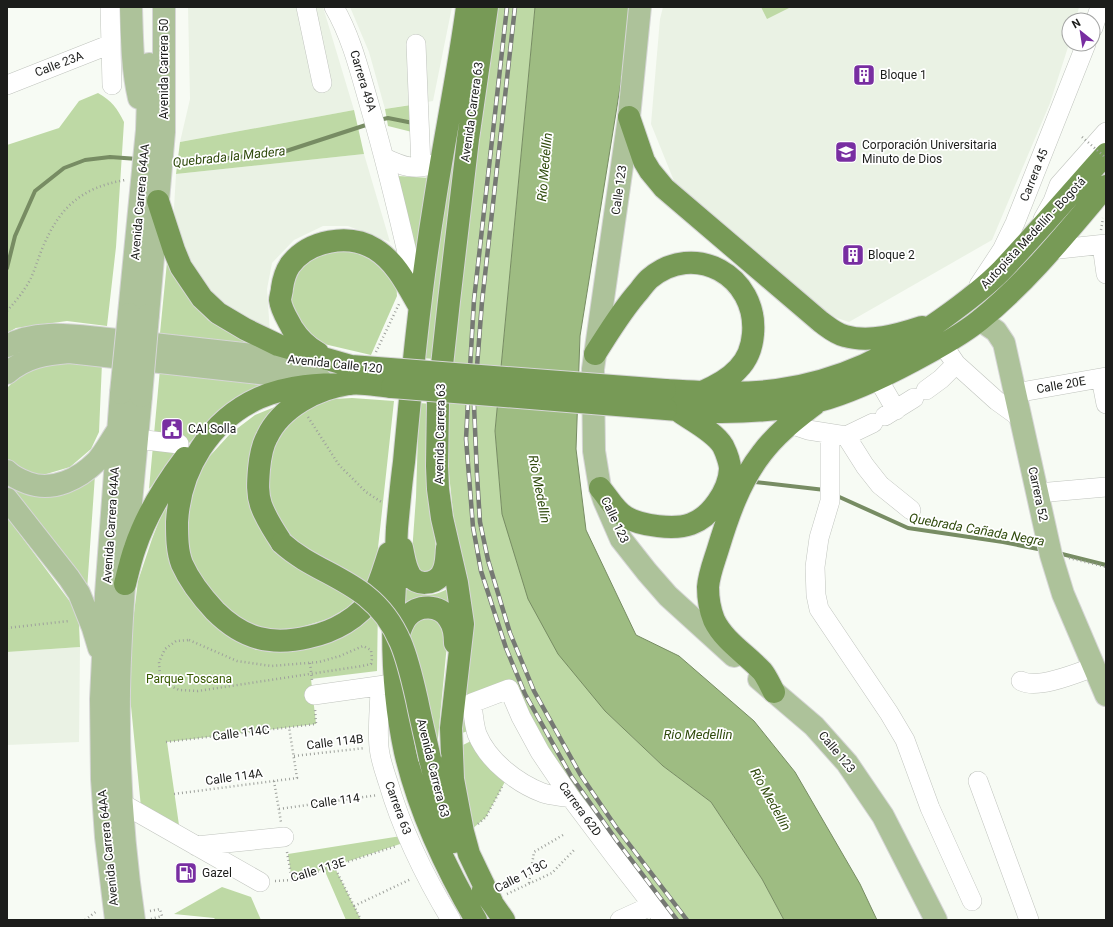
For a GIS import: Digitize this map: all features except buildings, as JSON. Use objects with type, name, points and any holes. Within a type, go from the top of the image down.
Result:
[{"type":"highway","name":"Avenida Carrera 63","points":[[467,7],[462,48],[442,161],[409,304],[393,609],[393,656],[388,685],[400,719],[406,752],[416,791],[428,826],[445,864],[476,920]]},
{"type":"highway","name":"Avenida Carrera 63","points":[[487,7],[468,140],[448,301],[438,402],[437,466],[438,489],[447,541],[457,584],[462,624],[461,647],[463,702],[451,745],[453,779],[464,837],[474,865],[492,902]]},
{"type":"highway","points":[[629,116],[644,161],[664,188],[821,322],[836,332],[844,336],[873,338],[910,331],[938,322]]},
{"type":"highway","name":"Autopista Medellín - Bogotá","points":[[669,403],[702,392],[739,393],[777,390],[826,380],[874,362],[896,350],[970,300],[1000,272],[1106,154]]},
{"type":"highway","name":"Autopista Medellín - Bogotá","points":[[669,403],[704,412],[732,412],[782,408],[818,402],[848,391],[900,368],[943,345],[980,320],[1030,274],[1106,186]]},
{"type":"highway","points":[[158,201],[181,267],[202,298],[218,313],[245,330],[351,375]]},
{"type":"highway","points":[[351,375],[312,350],[298,336],[287,319],[280,301],[283,283],[290,266],[304,252],[323,242],[344,240],[361,242],[376,249],[389,260],[401,274],[409,304]]},
{"type":"highway","points":[[595,354],[630,300],[648,280],[662,270],[679,264],[692,262],[720,269],[738,284],[745,295],[754,323],[752,342],[747,359],[738,370],[725,381],[702,392]]},
{"type":"highway","points":[[125,584],[134,548],[152,507],[175,472],[209,431],[241,407],[260,398],[280,391],[351,375]]},
{"type":"highway","name":"Avenida Calle 120","points":[[282,542],[266,518],[258,494],[259,464],[267,436],[286,412],[314,394],[330,388],[351,375],[669,403]]},
{"type":"highway","points":[[774,692],[762,672],[720,630],[710,608],[708,588],[711,570],[727,521],[742,484],[762,453],[790,424],[818,402]]},
{"type":"highway","points":[[600,488],[617,510],[626,517],[643,524],[655,526],[691,524],[704,516],[715,506],[728,481],[730,469],[723,446],[715,436],[669,403]]},
{"type":"highway","points":[[226,417],[196,454],[186,476],[180,497],[177,528],[178,544],[182,563],[189,578],[200,594],[226,622],[257,638],[270,640],[301,639],[332,631],[351,619],[372,598],[379,584],[397,530]]},
{"type":"highway","points":[[397,530],[410,576],[416,581],[424,584],[432,582],[441,576],[445,567],[447,541]]},
{"type":"highway","name":"Avenida Carrera 63","points":[[282,542],[294,554],[335,576],[367,597],[392,624],[404,648],[442,808],[450,833],[466,866],[504,920]]},
{"type":"highway","points":[[393,656],[401,628],[406,618],[416,610],[425,607],[434,608],[444,612],[450,620],[455,635],[463,702]]},
{"type":"main road","points":[[131,7],[135,79],[155,131]]},
{"type":"main road","name":"Avenida Carrera 50","points":[[149,7],[149,77],[155,131]]},
{"type":"main road","name":"Avenida Carrera 50","points":[[155,131],[164,7]]},
{"type":"main road","points":[[155,131],[177,91],[175,7]]},
{"type":"main road","name":"Calle 123","points":[[640,7],[629,116],[595,354],[593,392],[594,451],[600,488],[613,523],[621,539],[668,596],[705,631],[814,726],[847,763],[883,816],[936,920]]},
{"type":"main road","name":"Avenida Carrera 64AA","points":[[139,314],[142,179],[155,131]]},
{"type":"main road","name":"Avenida Carrera 64AA","points":[[142,179],[158,201],[139,314],[131,395],[128,434],[125,584],[119,693],[121,767],[126,853],[142,916]]},
{"type":"main road","name":"Carrera 52","points":[[980,320],[996,331],[1003,339],[1022,419],[1050,551],[1063,594],[1106,695]]},
{"type":"main road","name":"Avenida Calle 120","points":[[7,346],[26,338],[67,335],[99,338],[351,375]]},
{"type":"main road","name":"Avenida Calle 120","points":[[7,373],[17,364],[36,356],[69,352],[351,375]]},
{"type":"main road","points":[[7,470],[20,480],[36,486],[51,486],[68,482],[82,473],[128,434]]},
{"type":"main road","name":"Avenida Carrera 64AA","points":[[109,913],[102,779],[101,699],[106,594],[128,434]]},
{"type":"main road","points":[[7,499],[79,593],[93,628],[103,661]]},
{"type":"street","points":[[110,7],[112,85]]},
{"type":"street","points":[[306,7],[322,83]]},
{"type":"street","name":"Carrera 49A","points":[[334,7],[356,55],[385,158],[409,304]]},
{"type":"street","name":"Calle 23A","points":[[7,85],[111,44]]},
{"type":"street","points":[[416,44],[421,167]]},
{"type":"street","name":"Carrera 45","points":[[970,300],[1002,250],[1015,223],[1083,52]]},
{"type":"street","points":[[1035,233],[1053,201],[1059,185],[1106,132]]},
{"type":"street","points":[[385,158],[399,165],[408,167],[421,167],[442,161]]},
{"type":"street","points":[[1057,243],[1081,228],[1106,198]]},
{"type":"street","points":[[1057,243],[1104,245],[1106,274]]},
{"type":"street","points":[[943,345],[956,364],[997,401],[1022,419]]},
{"type":"street","points":[[790,424],[808,430],[838,435],[885,416],[941,379],[956,364]]},
{"type":"street","points":[[878,378],[885,416]]},
{"type":"street","points":[[1104,378],[1106,404]]},
{"type":"street","name":"Calle 20E","points":[[1016,393],[1104,378]]},
{"type":"street","points":[[128,434],[179,444]]},
{"type":"street","points":[[838,435],[830,474],[830,501],[820,538],[815,567],[816,595],[819,609],[906,740],[930,808],[972,901]]},
{"type":"street","points":[[838,435],[880,485],[911,510]]},
{"type":"street","points":[[1038,493],[1106,487]]},
{"type":"street","points":[[1021,680],[1024,682],[1035,683],[1046,682],[1094,667]]},
{"type":"street","points":[[314,696],[388,685]]},
{"type":"street","name":"Carrera 63","points":[[388,685],[379,746],[383,766],[391,794],[410,841],[451,920]]},
{"type":"street","name":"Carrera 62D","points":[[463,702],[509,689],[521,717],[540,752],[571,798],[659,913]]},
{"type":"street","points":[[463,702],[484,747],[500,767],[524,784],[544,793],[571,798]]},
{"type":"street","points":[[451,745],[477,733]]},
{"type":"street","points":[[978,781],[1029,920]]},
{"type":"street","points":[[123,804],[260,882]]},
{"type":"street","points":[[196,846],[284,838]]},
{"type":"street","points":[[620,920],[659,913]]},
{"type":"path","points":[[1082,137],[1106,158]]},
{"type":"path","points":[[7,310],[16,301],[31,279],[42,248],[57,221],[73,201],[92,189],[109,182],[142,179]]},
{"type":"path","points":[[376,353],[409,304]]},
{"type":"path","points":[[306,415],[339,465],[366,492],[387,505]]},
{"type":"path","points":[[1050,551],[1106,567]]},
{"type":"path","points":[[7,628],[69,621]]},
{"type":"path","points":[[189,640],[237,661],[271,666],[319,662],[340,656],[363,646],[371,650],[371,664],[198,691],[179,690],[167,684],[160,676],[158,662],[165,650],[176,641],[189,640]]},
{"type":"path","name":"Calle 114C","points":[[166,742],[316,724]]},
{"type":"path","points":[[289,727],[294,756]]},
{"type":"path","name":"Calle 114B","points":[[294,756],[379,746]]},
{"type":"path","name":"Calle 114A","points":[[174,794],[297,778],[294,756]]},
{"type":"path","points":[[464,837],[486,817],[510,773]]},
{"type":"path","name":"Calle 114","points":[[279,809],[391,794]]},
{"type":"path","points":[[528,884],[534,852],[563,835]]},
{"type":"path","name":"Calle 113E","points":[[260,882],[292,880],[410,841]]},
{"type":"path","name":"Calle 113C","points":[[492,902],[552,873],[575,849]]},
{"type":"path","points":[[334,866],[361,920]]},
{"type":"path","points":[[354,906],[425,872]]},
{"type":"path","points":[[142,916],[160,909],[162,916],[147,920]]},
{"type":"path","points":[[85,920],[109,913]]},
{"type":"shaded area","points":[[188,7],[323,7],[354,110],[180,142],[190,99]]},
{"type":"shaded area","points":[[350,7],[452,7],[433,101],[385,109],[369,52]]},
{"type":"shaded area","name":"Corporación Universitaria Minuto de Dios","points":[[663,7],[1079,7],[1078,12],[1061,12],[1061,52],[1066,52],[1050,103],[992,240],[849,322],[825,314],[674,181],[651,124],[660,19]]},
{"type":"shaded area","points":[[364,154],[390,242],[348,226],[323,226],[294,240],[272,263],[267,289],[270,333],[226,311],[188,264],[176,233],[174,208],[176,174]]},
{"type":"shaded area","points":[[80,647],[79,742],[7,745],[7,652]]},
{"type":"green space","points":[[495,7],[535,7],[495,431],[502,514],[605,711],[663,766],[711,802],[762,879],[784,920],[670,920],[561,773],[513,684],[468,703],[471,730],[459,734],[454,521],[449,474],[447,433],[451,363]]},
{"type":"green space","points":[[761,7],[791,7],[767,19]]},
{"type":"green space","points":[[476,27],[435,359],[422,358],[440,215]]},
{"type":"green space","points":[[98,93],[114,105],[124,122],[116,247],[107,326],[67,321],[16,328],[7,333],[7,145],[59,128],[79,101]]},
{"type":"green space","points":[[411,105],[412,132],[388,126],[385,109]]},
{"type":"green space","points":[[354,110],[364,154],[176,174],[180,142]]},
{"type":"green space","points":[[398,176],[430,178],[418,257]]},
{"type":"green space","points":[[335,247],[371,254],[396,278],[397,296],[371,355],[307,340],[287,297],[299,267],[316,254]]},
{"type":"green space","points":[[167,262],[188,296],[208,320],[258,350],[160,333]]},
{"type":"green space","points":[[49,363],[102,363],[99,432],[91,449],[70,467],[43,475],[24,474],[7,460],[7,388],[26,372]]},
{"type":"green space","points":[[160,369],[287,382],[214,419],[189,443],[149,489]]},
{"type":"green space","points":[[352,398],[394,401],[377,557],[367,583],[350,606],[328,619],[291,630],[265,629],[239,620],[213,598],[192,567],[186,536],[193,482],[208,458],[230,434],[255,415],[282,404],[252,453],[274,522],[263,476],[281,429],[311,407],[334,399]]},
{"type":"green space","points":[[419,403],[432,404],[433,525],[437,564],[427,574],[416,570],[412,553],[416,497]]},
{"type":"green space","points":[[95,475],[87,590],[7,483],[49,497],[65,493]]},
{"type":"green space","name":"Parque Toscana","points":[[170,493],[166,536],[225,631],[256,650],[312,648],[350,632],[378,603],[377,671],[311,679],[316,724],[167,742],[180,832],[141,807],[129,686],[133,621],[138,581]]},
{"type":"green space","points":[[7,517],[71,603],[79,624],[80,647],[7,652]]},
{"type":"green space","points":[[405,583],[416,592],[426,595],[436,594],[450,588],[454,610],[403,610]]},
{"type":"green space","points":[[420,614],[445,622],[447,644],[432,800],[412,731],[404,660],[410,620]]},
{"type":"green space","points":[[475,739],[508,776],[486,817],[471,830],[459,747]]},
{"type":"green space","points":[[401,836],[403,843],[334,866],[361,920],[346,920],[324,869],[292,880],[288,854]]},
{"type":"green space","points":[[222,887],[251,897],[261,920],[216,920],[214,918],[174,914]]},
{"type":"water","name":"Rio Medellin","points":[[535,7],[633,7],[580,336],[576,449],[586,530],[636,635],[679,656],[754,721],[795,772],[860,884],[877,920],[784,920],[762,879],[711,802],[663,766],[605,711],[558,654],[528,599],[502,514],[495,431]]},
{"type":"waterway","name":"Quebrada la Madera","points":[[379,120],[388,118],[413,123]]},
{"type":"waterway","name":"Quebrada la Madera","points":[[167,162],[178,163],[280,153],[369,124]]},
{"type":"waterway","name":"Quebrada la Madera","points":[[7,268],[15,236],[35,191],[64,168],[85,160],[110,157],[138,159]]},
{"type":"waterway","name":"Quebrada Cañada Negra","points":[[755,482],[825,490]]},
{"type":"waterway","name":"Quebrada Cañada Negra","points":[[835,495],[908,528],[1003,542],[1043,550]]},
{"type":"waterway","name":"Quebrada Cañada Negra","points":[[1058,553],[1106,565]]},
{"type":"railway","points":[[507,7],[474,300],[466,439],[473,527],[481,571],[506,648],[525,694],[571,776],[617,841],[677,920]]},
{"type":"railway","points":[[515,7],[482,302],[474,405],[480,522],[488,560],[510,633],[534,691],[580,774],[616,827],[687,920]]},
{"type":"place","name":"Bloque 1","points":[[864,75]]},
{"type":"place","name":"Corporación Universitaria Minuto de Dios","points":[[846,152]]},
{"type":"place","name":"Bloque 2","points":[[853,255]]},
{"type":"place","name":"CAI Solla","points":[[172,429]]},
{"type":"place","name":"Gazel","points":[[186,873]]},
{"type":"water label","name":"Río Medellín","points":[[544,167]]},
{"type":"water label","name":"Río Medellín","points":[[540,489]]},
{"type":"water label","name":"Río Medellín","points":[[771,799]]}]
